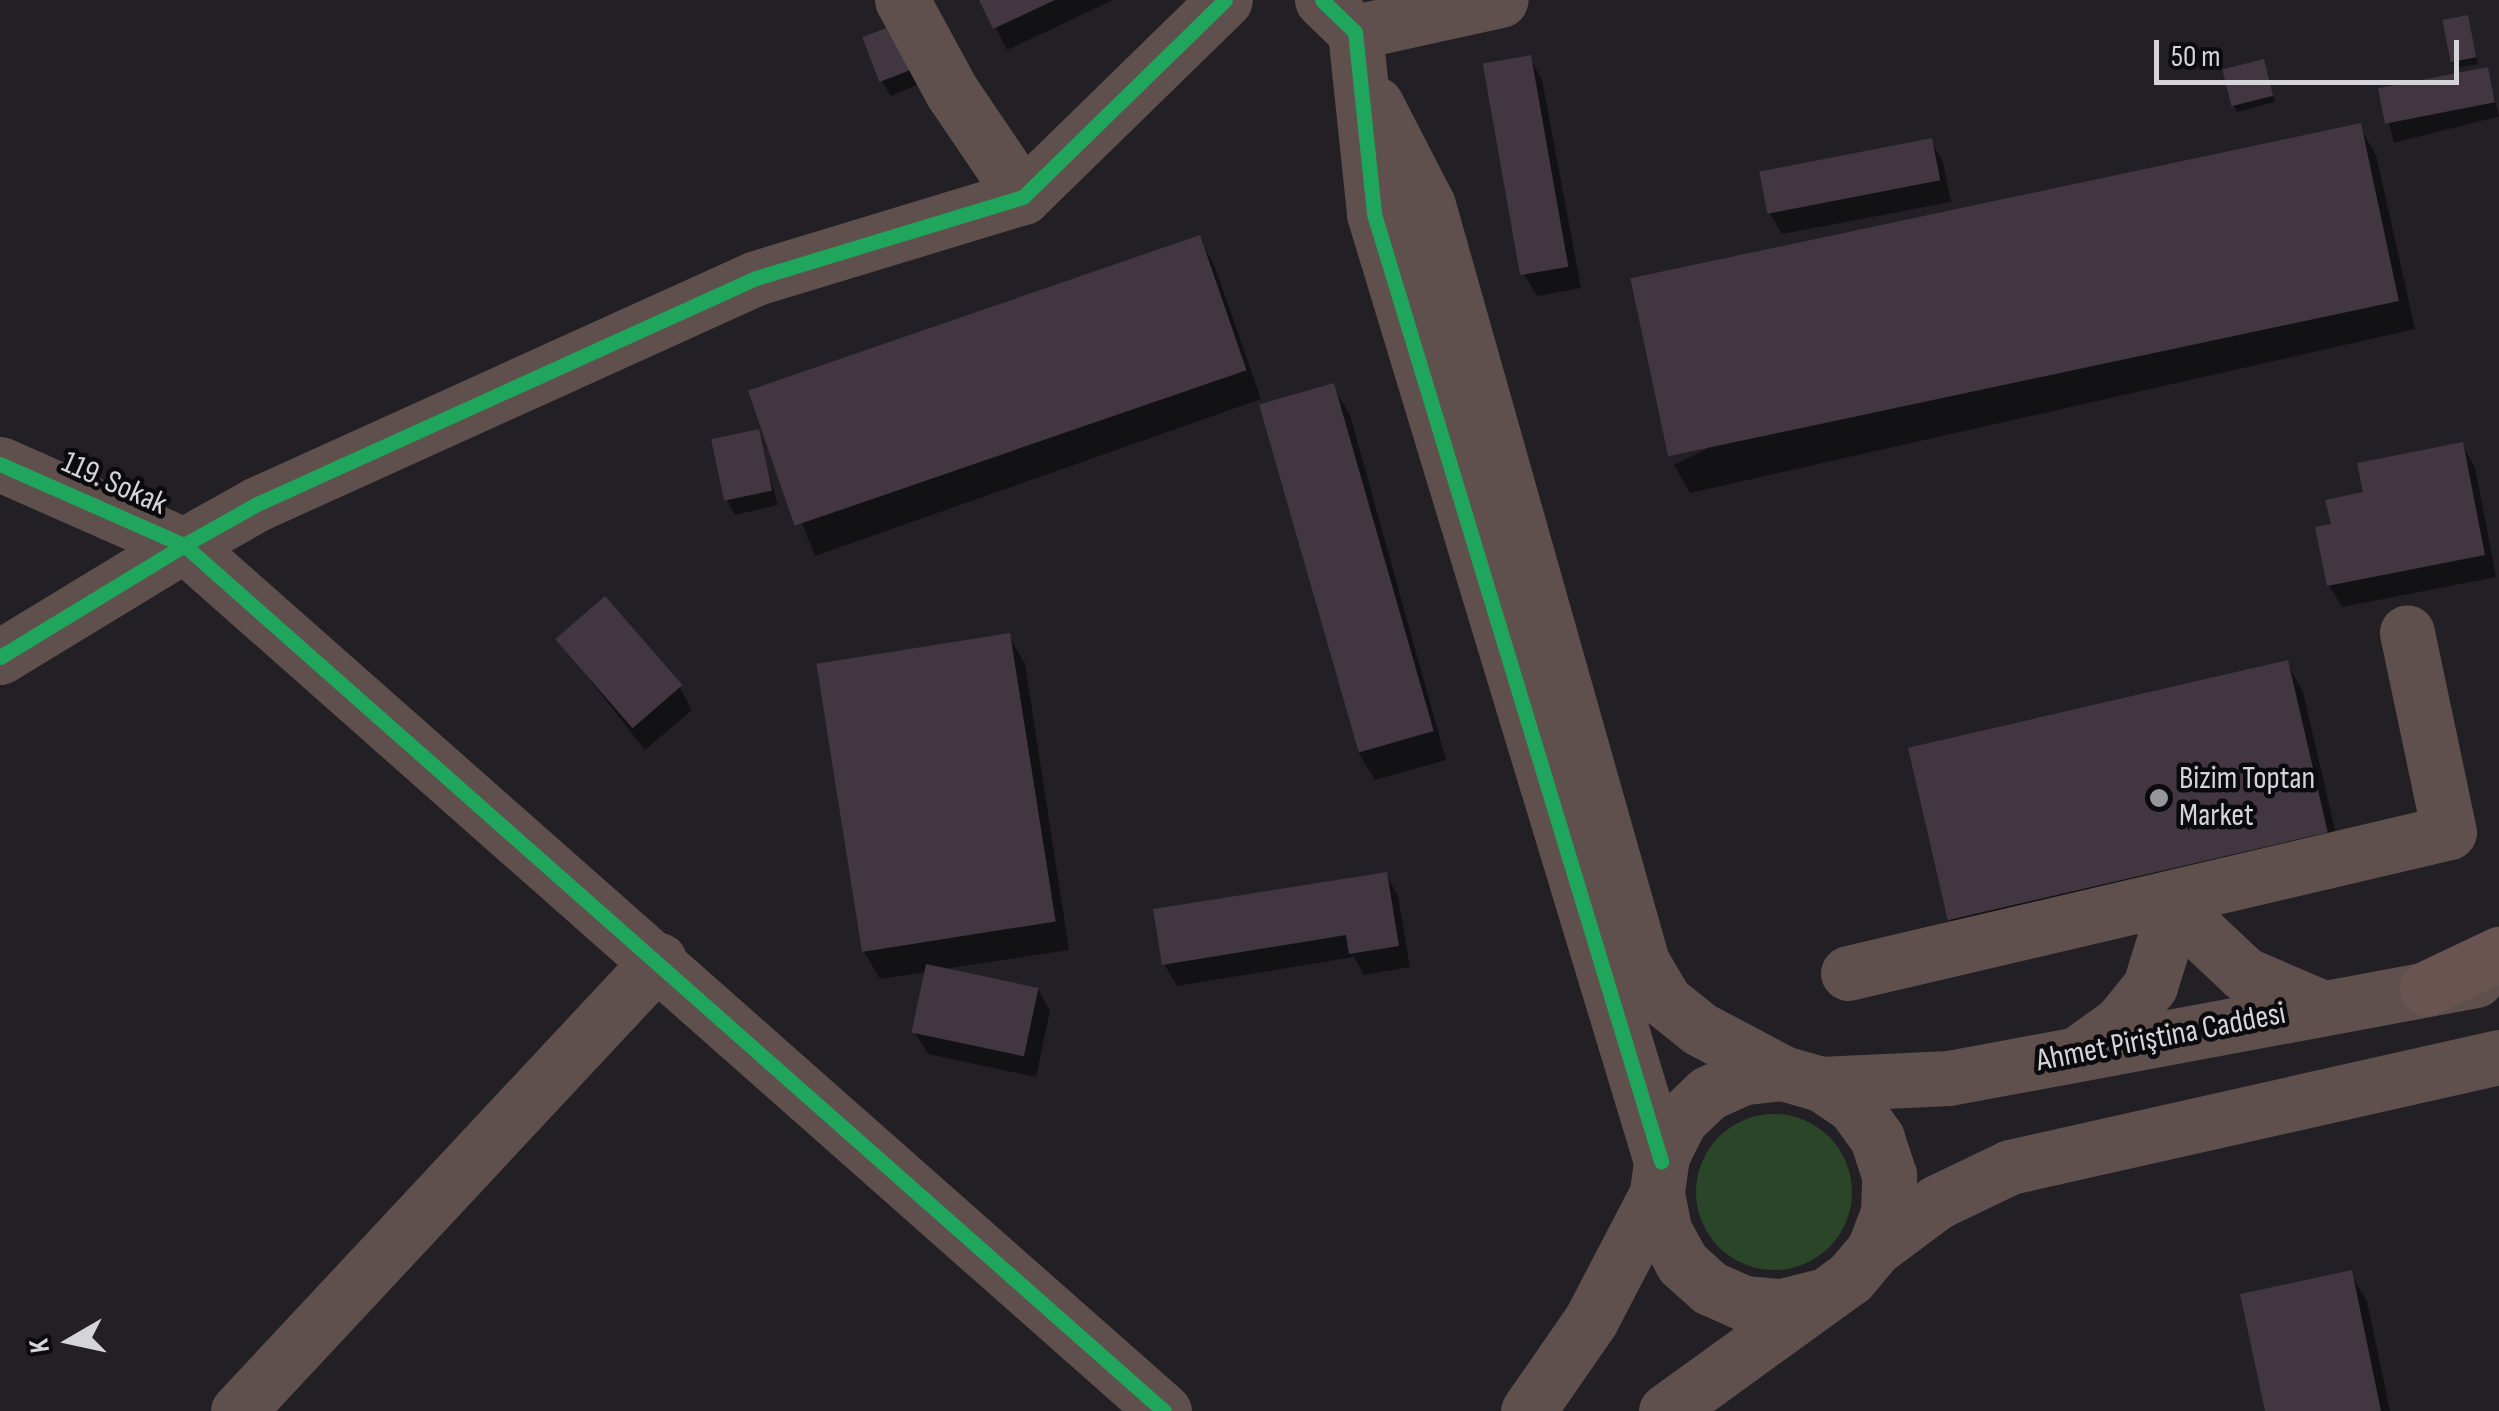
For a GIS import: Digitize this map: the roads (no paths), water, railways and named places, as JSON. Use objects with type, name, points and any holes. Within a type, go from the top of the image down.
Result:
[{"type":"highway","points":[[2427,988],[2499,954]]},
{"type":"street","points":[[902,0],[952,92],[1023,197],[1225,0]]},
{"type":"street","points":[[1348,38],[1501,0]]},
{"type":"street","points":[[1348,38],[1428,206],[1642,962],[1666,1000],[1700,1030],[1854,1106],[1877,1138],[1889,1176],[1888,1213],[1874,1248]]},
{"type":"street","points":[[1348,38],[1374,214],[1659,1177],[1664,1230],[1682,1263],[1710,1288],[1744,1304],[1782,1306],[1818,1298]]},
{"type":"street","name":"119. Sokak","points":[[0,464],[184,544],[256,504],[756,278],[1023,197]]},
{"type":"street","points":[[0,657],[184,544],[659,960],[1164,1411]]},
{"type":"street","points":[[1848,973],[2177,899],[2449,832],[2408,632]]},
{"type":"street","points":[[2177,899],[2190,923],[2244,974],[2322,1008]]},
{"type":"street","points":[[2077,1054],[2120,1023],[2150,986],[2177,899]]},
{"type":"street","points":[[238,1411],[659,960]]},
{"type":"street","name":"Ahmet Piriştina Caddesi","points":[[1802,1078],[1949,1078],[2499,976]]},
{"type":"street","points":[[1666,1411],[1850,1278],[1874,1248],[1938,1202],[2010,1167],[2499,1057]]},
{"type":"street","points":[[1528,1411],[1592,1320],[1659,1177],[1680,1120],[1708,1093],[1744,1077],[1802,1078]]},
{"type":"place","name":"Bizim Toptan Market","points":[[2159,798]]}]
